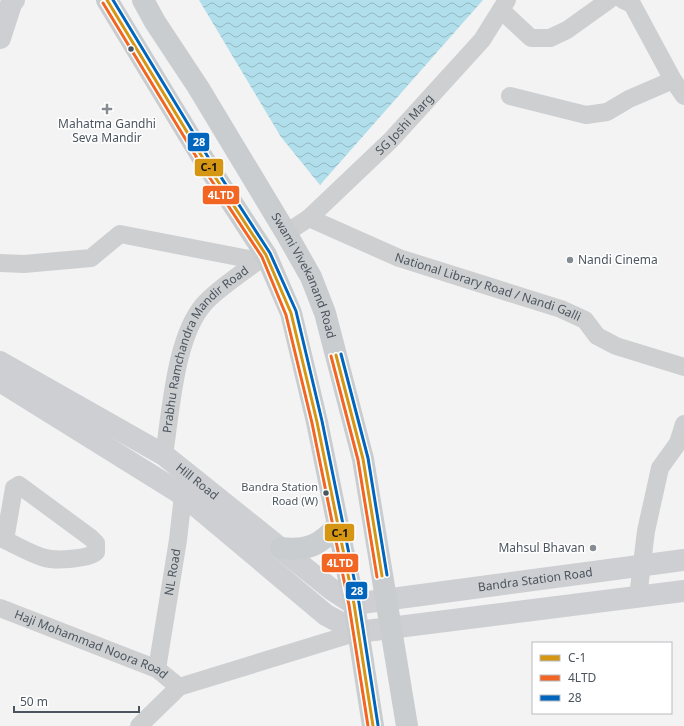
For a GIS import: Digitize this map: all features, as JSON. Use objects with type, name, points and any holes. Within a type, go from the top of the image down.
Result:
[{"type":"main road","points":[[0,38],[11,4],[14,0]]},
{"type":"main road","name":"Swami Vivekanand Road","points":[[107,0],[262,258],[291,313],[317,422],[354,604],[373,726]]},
{"type":"main road","name":"Swami Vivekanand Road","points":[[144,0],[155,22],[198,87],[286,233],[311,277],[325,313],[363,459],[407,726]]},
{"type":"main road","name":"Hill Road","points":[[0,362],[164,455],[186,485],[326,615],[358,632]]},
{"type":"main road","name":"Hill Road","points":[[0,382],[186,485],[281,548],[331,589],[354,604]]},
{"type":"main road","points":[[281,548],[296,550],[312,547],[325,540],[338,526]]},
{"type":"main road","name":"Bandra Station Road","points":[[386,601],[684,560]]},
{"type":"main road","points":[[358,632],[684,591]]},
{"type":"main road","points":[[354,604],[386,601]]},
{"type":"street","points":[[504,5],[531,38],[550,38],[567,30],[609,0]]},
{"type":"street","points":[[623,0],[632,4],[673,80],[684,96]]},
{"type":"street","name":"SG Joshi Marg","points":[[286,233],[308,218],[397,134],[482,40],[504,5]]},
{"type":"street","points":[[510,96],[586,115],[607,112],[629,99],[673,80]]},
{"type":"street","name":"National Library Road / Nandi Galli","points":[[308,218],[399,258],[561,309],[585,320],[597,336],[616,346],[684,367]]},
{"type":"street","points":[[0,263],[24,264],[91,258],[120,234],[262,258]]},
{"type":"street","name":"Prabhu Ramchandra Mandir Road","points":[[164,455],[180,350],[194,318],[205,303],[262,258]]},
{"type":"street","points":[[638,597],[640,565],[660,468],[678,443],[684,424]]},
{"type":"street","points":[[18,485],[91,538],[96,543],[96,552],[92,556],[84,558],[46,558],[2,539],[14,488],[18,485]]},
{"type":"street","name":"NL Road","points":[[157,669],[186,485]]},
{"type":"street","name":"Haji Mohammad Noora Road","points":[[0,608],[157,669],[179,687]]},
{"type":"street","points":[[139,726],[179,687],[358,632]]},
{"type":"water","points":[[199,0],[483,0],[320,185],[281,137]]},
{"type":"transit line","name":"C-1","points":[[107,0],[204,160],[266,255],[291,313],[317,422],[354,604],[373,726]]},
{"type":"transit line","name":"28","points":[[113,0],[208,157],[270,253],[296,311],[322,421],[359,603],[378,725]]},
{"type":"transit line","name":"4LTD","points":[[103,3],[200,163],[262,257],[286,315],[312,423],[349,605],[368,726]]},
{"type":"transit line","name":"28","points":[[341,354],[368,458],[387,575]]},
{"type":"transit line","name":"C-1","points":[[336,355],[363,459],[382,576]]},
{"type":"transit line","name":"4LTD","points":[[331,356],[358,460],[377,577]]},
{"type":"place","name":"Mahatma Gandhi Seva Mandir","points":[[107,109]]},
{"type":"place","name":"Nandi Cinema","points":[[570,260]]},
{"type":"place","name":"Bandra Station Road (W)","points":[[326,493]]},
{"type":"place","name":"Mahsul Bhavan","points":[[593,548]]}]
